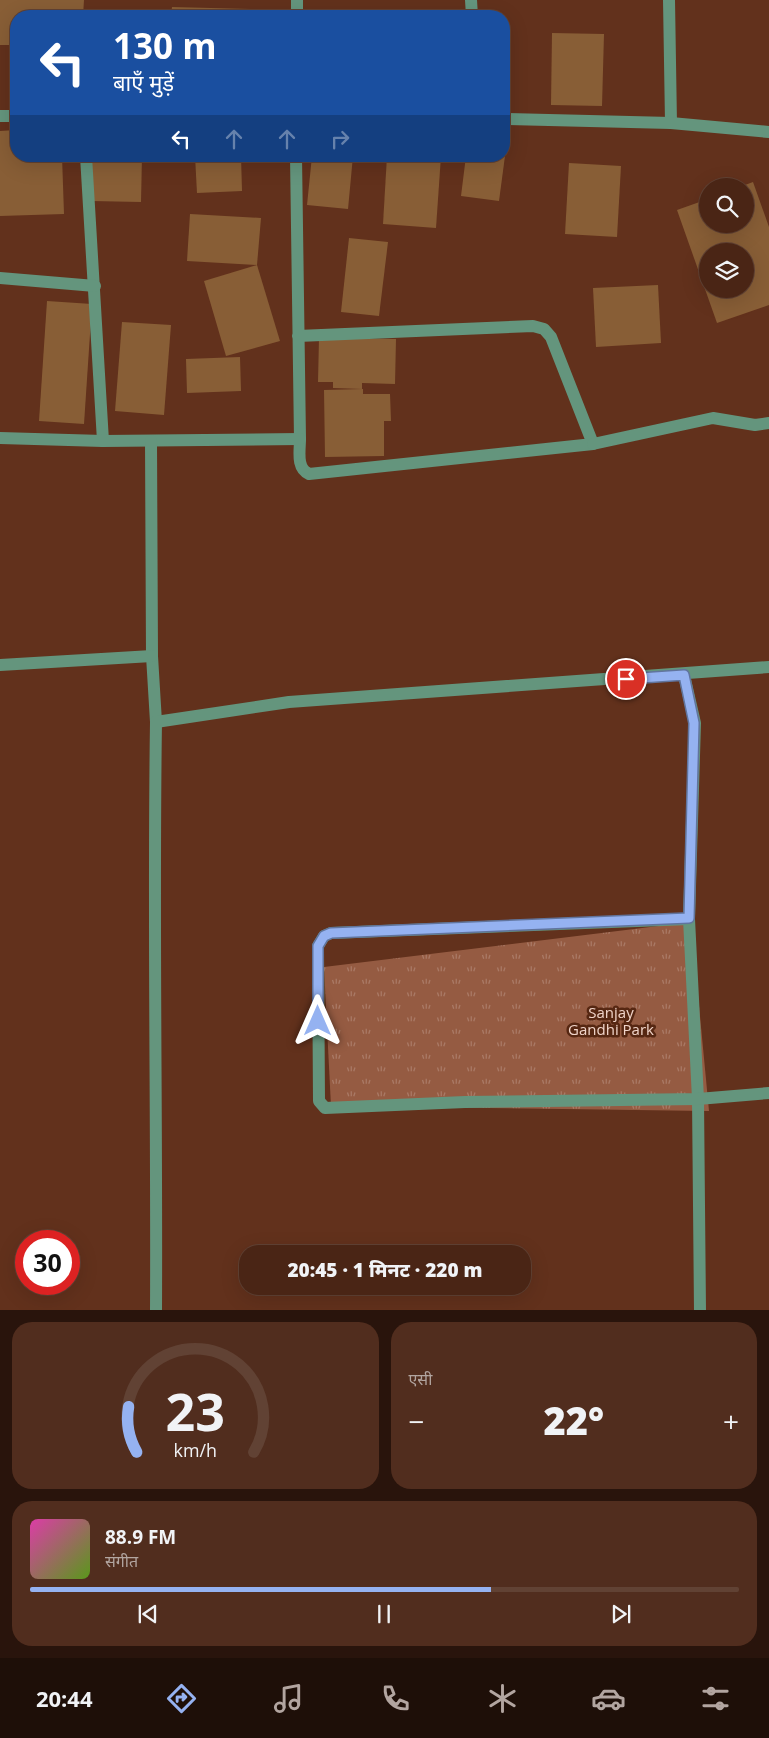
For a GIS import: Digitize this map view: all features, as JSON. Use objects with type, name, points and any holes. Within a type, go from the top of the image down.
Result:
[{"type":"street","points":[[670,0],[671,123]]},
{"type":"street","points":[[510,119],[671,123],[769,132]]},
{"type":"street","points":[[86,162],[103,441]]},
{"type":"street","points":[[296,162],[301,467],[308,474],[593,444],[713,418],[756,425],[769,423]]},
{"type":"street","points":[[0,278],[95,286]]},
{"type":"street","points":[[298,336],[533,326],[544,329],[551,337],[593,444]]},
{"type":"street","points":[[0,438],[103,441],[300,439]]},
{"type":"street","points":[[151,441],[152,656],[156,722],[153,890],[157,1122],[156,1310]]},
{"type":"street","points":[[0,665],[152,656]]},
{"type":"street","points":[[156,722],[289,702],[684,675],[769,667]]},
{"type":"street","points":[[684,675],[694,723],[689,918],[698,1099],[700,1310]]},
{"type":"street","points":[[689,918],[331,933],[324,936],[318,946],[319,1101],[326,1108],[465,1102],[698,1099],[769,1093]]},
{"type":"green space","name":"Sanjay Gandhi Park","points":[[691,922],[709,1111],[331,1106],[324,967]]},
{"type":"building","points":[[0,0],[84,0],[83,10],[10,10],[10,45],[0,45]]},
{"type":"building","points":[[172,7],[251,9],[251,10],[172,10]]},
{"type":"building","points":[[552,33],[604,34],[602,106],[551,105]]},
{"type":"building","points":[[10,130],[10,162],[62,162],[64,214],[0,216],[0,131]]},
{"type":"building","points":[[91,162],[142,162],[141,202],[91,201]]},
{"type":"building","points":[[195,162],[241,162],[242,191],[197,193]]},
{"type":"building","points":[[311,162],[352,162],[348,209],[307,205]]},
{"type":"building","points":[[387,162],[441,162],[436,228],[383,224]]},
{"type":"building","points":[[465,162],[504,162],[499,201],[461,196]]},
{"type":"building","points":[[569,163],[621,166],[617,237],[565,234]]},
{"type":"building","points":[[754,185],[769,227],[769,305],[717,323],[708,298],[754,298],[754,243],[699,243],[699,272],[677,210],[699,202],[699,233],[754,233]]},
{"type":"building","points":[[190,214],[261,218],[257,265],[187,261]]},
{"type":"building","points":[[349,238],[388,242],[379,316],[341,312]]},
{"type":"building","points":[[257,265],[280,341],[226,356],[204,281]]},
{"type":"building","points":[[658,285],[661,343],[596,347],[593,288]]},
{"type":"building","points":[[47,301],[92,304],[84,424],[39,421]]},
{"type":"building","points":[[122,322],[171,325],[164,415],[115,411]]},
{"type":"building","points":[[319,338],[396,339],[395,384],[362,383],[362,389],[333,388],[333,382],[318,382]]},
{"type":"building","points":[[240,357],[241,391],[187,393],[186,359]]},
{"type":"building","points":[[363,389],[363,394],[390,394],[391,421],[384,421],[384,456],[325,457],[324,390]]},
{"type":"route","points":[[318,1021],[318,946],[320,940],[331,933],[689,918],[694,723],[684,675],[626,679]]}]
